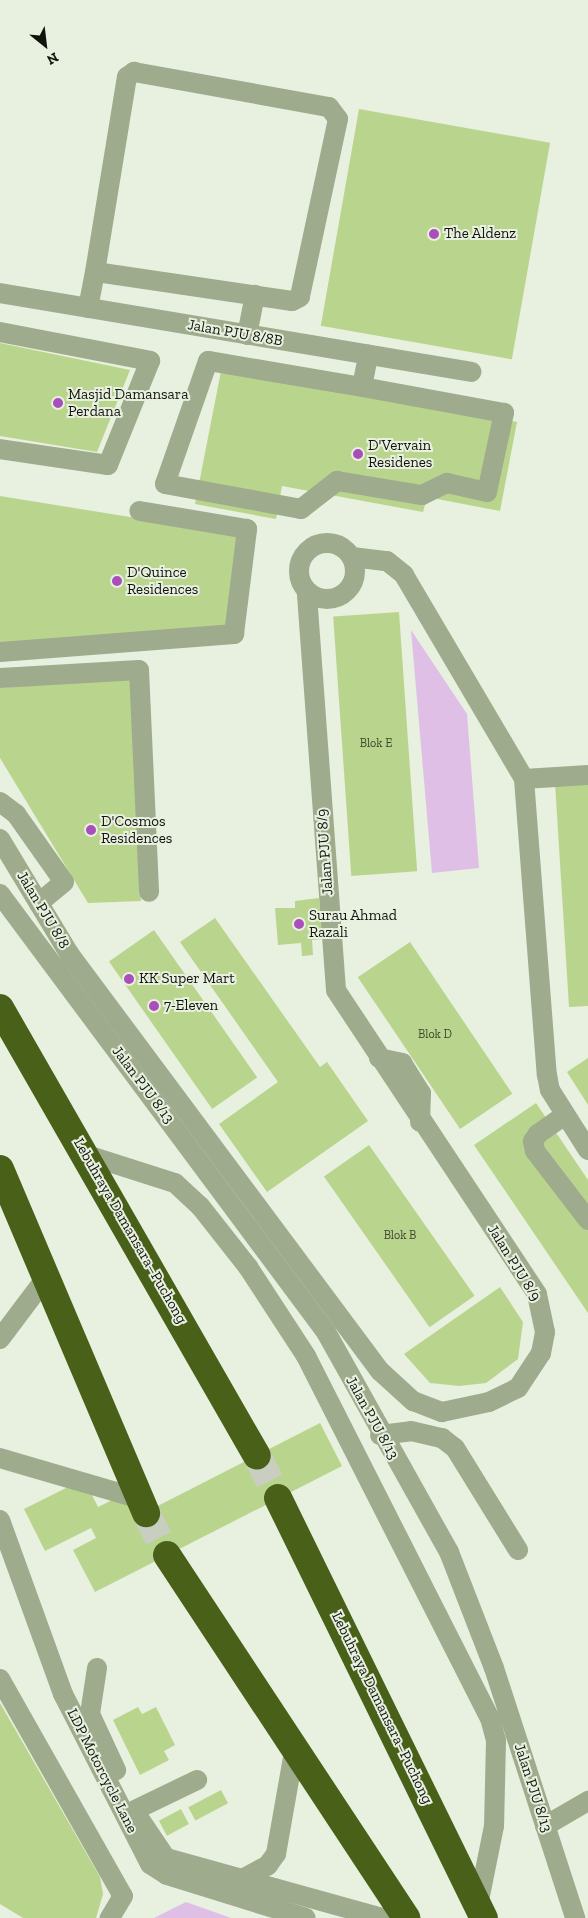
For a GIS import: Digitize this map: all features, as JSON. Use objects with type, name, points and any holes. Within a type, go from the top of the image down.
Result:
[{"type":"highway","name":"Lebuhraya Damansara–Puchong","points":[[0,1008],[87,1155],[257,1456]]},
{"type":"highway","points":[[2,1181],[48,1275],[143,1506]]},
{"type":"highway","name":"Lebuhraya Damansara–Puchong","points":[[278,1498],[481,1912]]},
{"type":"highway","points":[[167,1555],[295,1746],[406,1918]]},
{"type":"street","points":[[88,308],[127,77],[134,72],[329,107],[338,119],[300,297],[292,301],[95,272]]},
{"type":"street","name":"Jalan PJU 8/8B","points":[[0,293],[470,372]]},
{"type":"street","points":[[247,335],[255,295]]},
{"type":"street","points":[[0,332],[150,361],[108,465],[0,448]]},
{"type":"street","points":[[362,387],[368,355]]},
{"type":"street","points":[[208,361],[362,387],[504,413],[487,492],[447,483],[422,495],[337,481],[301,509],[165,484],[208,361]]},
{"type":"street","points":[[0,652],[234,634],[246,529],[140,511]]},
{"type":"street","name":"Jalan PJU 8/9","points":[[70,955],[380,1371],[413,1401],[442,1412],[460,1410],[518,1388],[541,1352],[544,1314],[537,1294],[420,1122],[344,1005],[333,973],[307,592],[301,584],[299,565],[310,549],[328,543],[337,545],[352,557],[387,561],[404,575],[524,779],[547,1075],[565,1115],[588,1150]]},
{"type":"street","points":[[307,592],[323,600],[341,596],[356,574],[352,557]]},
{"type":"street","points":[[0,678],[139,670],[149,892]]},
{"type":"street","points":[[524,779],[588,775]]},
{"type":"street","points":[[0,802],[16,814],[64,882],[41,906],[52,941],[60,977]]},
{"type":"street","name":"Jalan PJU 8/8","points":[[1,842],[70,955]]},
{"type":"street","points":[[28,885],[52,864]]},
{"type":"street","points":[[2,897],[34,931],[52,941],[70,955]]},
{"type":"street","name":"Jalan PJU 8/13","points":[[2,897],[326,1332],[380,1434],[448,1552],[494,1668],[575,1918]]},
{"type":"street","points":[[565,1115],[538,1134],[533,1141],[535,1151],[588,1220]]},
{"type":"street","points":[[87,1155],[176,1183],[200,1206],[248,1267],[306,1356],[490,1718],[496,1740],[494,1826],[481,1912]]},
{"type":"street","points":[[0,1339],[48,1275]]},
{"type":"street","points":[[380,1434],[411,1431],[442,1438],[455,1448],[518,1550]]},
{"type":"street","points":[[0,1458],[143,1506]]},
{"type":"street","name":"LDP Motorcycle Lane","points":[[0,1520],[63,1694],[150,1864],[167,1875],[306,1918]]},
{"type":"street","points":[[97,1668],[90,1714],[148,1836],[166,1858],[244,1878],[383,1918]]},
{"type":"street","points":[[0,1678],[123,1896],[110,1918]]},
{"type":"street","points":[[244,1878],[268,1865],[276,1854],[295,1746]]},
{"type":"street","points":[[136,1810],[197,1780]]},
{"type":"street","points":[[546,1826],[588,1801]]},
{"type":"shaded area","points":[[411,630],[467,714],[479,868],[432,873]]},
{"type":"shaded area","points":[[186,1902],[231,1918],[154,1918]]},
{"type":"building","name":"The Aldenz","points":[[359,109],[550,143],[512,359],[321,326]]},
{"type":"building","name":"Masjid Damansara Perdana","points":[[0,343],[130,370],[97,452],[0,436]]},
{"type":"building","name":"D'Vervain Residenes","points":[[222,366],[517,422],[500,511],[427,497],[423,512],[282,486],[276,519],[195,504]]},
{"type":"building","name":"D'Quince Residences","points":[[0,496],[241,535],[227,627],[0,643]]},
{"type":"building","points":[[399,612],[417,871],[351,876],[333,617]]},
{"type":"building","name":"D'Cosmos Residences","points":[[133,676],[141,901],[88,903],[0,758],[0,688]]},
{"type":"building","points":[[588,781],[588,1006],[569,1007],[555,783]]},
{"type":"building","name":"Surau Ahmad Razali","points":[[319,898],[323,939],[312,940],[313,955],[302,956],[301,943],[278,945],[275,908],[295,908],[295,901]]},
{"type":"building","points":[[215,918],[320,1067],[327,1062],[368,1121],[267,1192],[219,1124],[278,1082],[180,942]]},
{"type":"building","points":[[154,930],[257,1077],[212,1109],[109,962]]},
{"type":"building","points":[[410,942],[512,1094],[460,1129],[358,977]]},
{"type":"building","points":[[588,1058],[588,1105],[567,1072]]},
{"type":"building","points":[[536,1103],[588,1180],[588,1313],[474,1145]]},
{"type":"building","points":[[369,1145],[475,1296],[429,1327],[324,1177]]},
{"type":"building","points":[[500,1287],[523,1322],[518,1359],[486,1383],[459,1386],[430,1383],[404,1354]]},
{"type":"building","points":[[320,1423],[342,1466],[95,1592],[73,1550],[96,1538],[91,1528],[45,1551],[24,1509],[84,1479],[98,1507],[133,1490],[144,1513]]},
{"type":"building","points":[[0,1703],[100,1877],[103,1894],[96,1918],[23,1918],[0,1904]]},
{"type":"building","points":[[138,1707],[142,1714],[156,1707],[175,1745],[164,1751],[169,1760],[140,1775],[113,1720]]},
{"type":"building","points":[[221,1790],[228,1803],[195,1821],[188,1807]]},
{"type":"building","points":[[181,1809],[189,1824],[167,1836],[159,1821]]},
{"type":"tunnel","points":[[257,1456],[278,1498]]},
{"type":"tunnel","points":[[146,1513],[167,1555]]},
{"type":"place","name":"The Aldenz","points":[[434,234]]},
{"type":"place","name":"Masjid Damansara Perdana","points":[[58,403]]},
{"type":"place","name":"D'Vervain Residenes","points":[[358,454]]},
{"type":"place","name":"D'Quince Residences","points":[[117,581]]},
{"type":"place","name":"D'Cosmos Residences","points":[[91,830]]},
{"type":"place","name":"Surau Ahmad Razali","points":[[299,924]]},
{"type":"place","name":"KK Super Mart","points":[[129,979]]},
{"type":"place","name":"7-Eleven","points":[[154,1006]]}]
